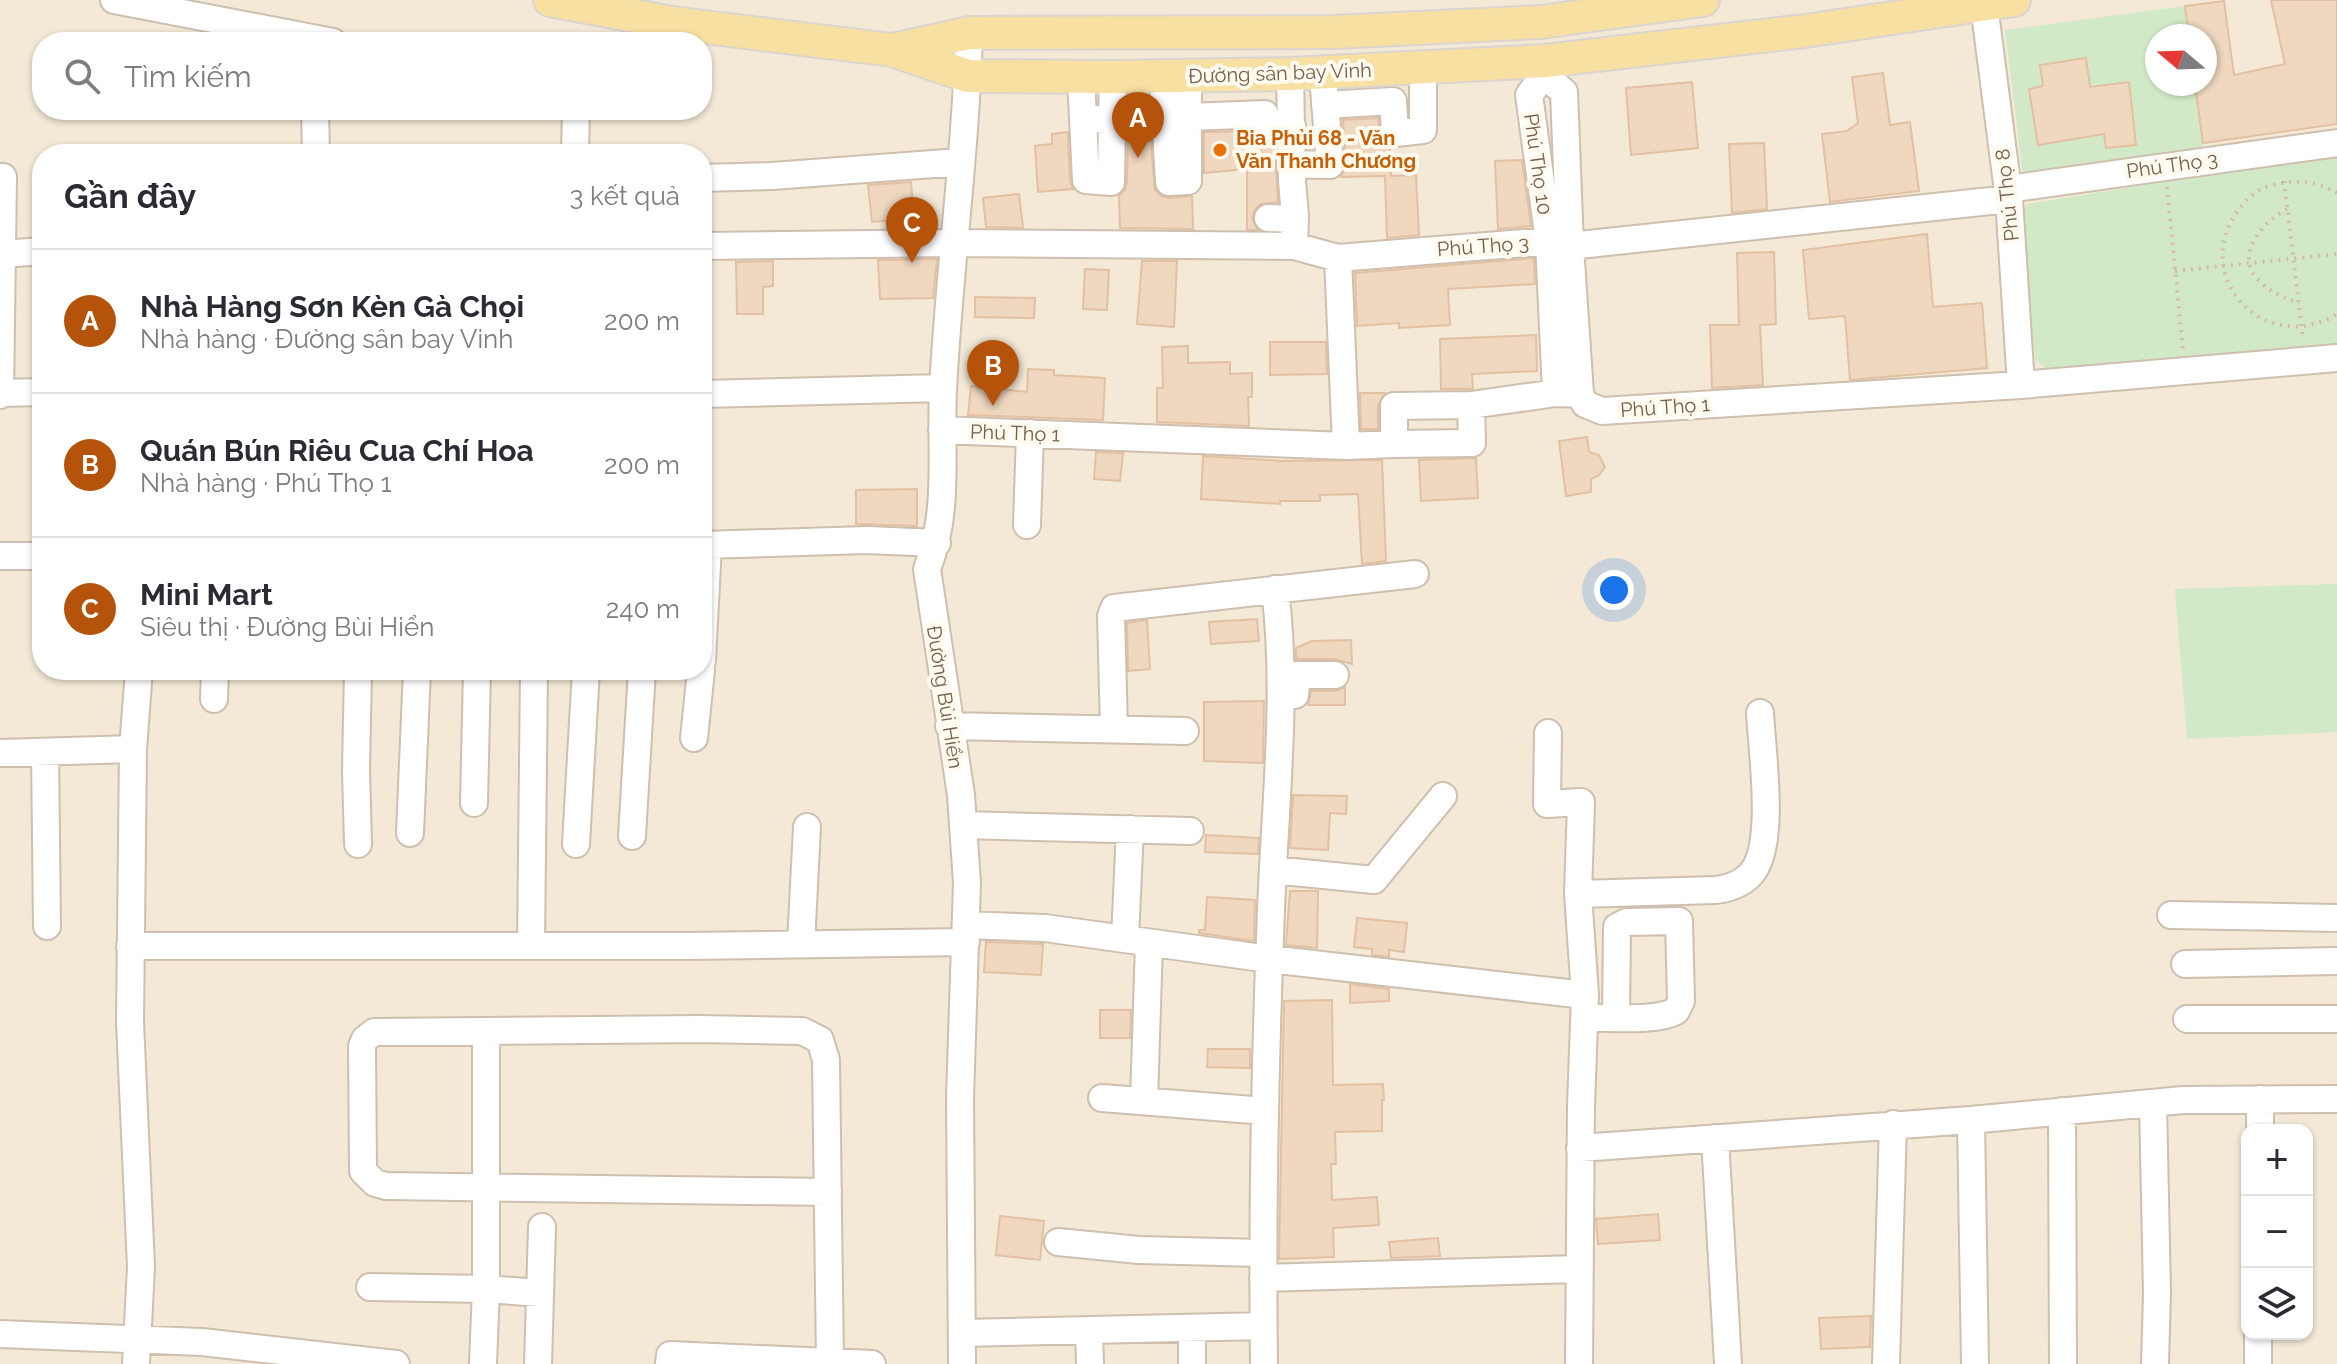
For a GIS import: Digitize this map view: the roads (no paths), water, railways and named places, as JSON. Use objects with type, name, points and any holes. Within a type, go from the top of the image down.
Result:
[{"type":"main road","name":"Đường sân bay Vinh","points":[[550,0],[672,23],[892,50],[968,76],[1081,77],[1276,74],[1423,67],[1544,68],[1994,2]]},
{"type":"main road","points":[[892,50],[969,33],[1334,32],[1541,22],[1703,0]]},
{"type":"main road","points":[[1541,22],[1544,68]]},
{"type":"street","points":[[114,0],[274,32]]},
{"type":"street","name":"Phú Thọ 8","points":[[1994,2],[2021,385]]},
{"type":"street","points":[[657,32],[672,23]]},
{"type":"street","name":"Đường Bùi Hiển","points":[[962,1364],[960,1097],[966,933],[964,825],[927,569],[937,543],[942,515],[943,388],[969,33]]},
{"type":"street","points":[[1292,136],[1326,120],[1393,101],[1395,133],[1423,130],[1423,67]]},
{"type":"street","name":"Phú Thọ 10","points":[[1544,68],[1529,95],[1559,244],[1568,394]]},
{"type":"street","points":[[1083,118],[1112,132],[1169,128],[1215,116],[1265,114],[1268,129],[1292,136],[1330,165],[1323,72]]},
{"type":"street","points":[[1262,114],[1276,74]]},
{"type":"street","points":[[1276,74],[1292,136],[1294,246]]},
{"type":"street","points":[[1163,76],[1215,116]]},
{"type":"street","points":[[1163,76],[1169,128]]},
{"type":"street","points":[[1163,76],[1169,128]]},
{"type":"street","points":[[1084,147],[1112,132],[1163,76]]},
{"type":"street","points":[[1081,77],[1086,180],[1111,182],[1112,132]]},
{"type":"street","points":[[315,120],[316,144]]},
{"type":"street","points":[[575,144],[576,120]]},
{"type":"street","name":"Phú Thọ 3","points":[[712,246],[956,243],[1294,246],[1338,258],[1559,244],[2009,194],[2165,165],[2337,143]]},
{"type":"street","points":[[712,178],[960,162]]},
{"type":"street","points":[[3,177],[0,394],[32,392]]},
{"type":"street","points":[[1268,218],[1295,219]]},
{"type":"street","points":[[3,254],[32,252]]},
{"type":"street","points":[[1338,258],[1346,446]]},
{"type":"street","name":"Phú Thọ 1","points":[[1568,394],[1602,411],[2021,385],[2337,358]]},
{"type":"street","points":[[712,394],[943,388]]},
{"type":"street","points":[[1394,444],[1394,406],[1471,405],[1568,394]]},
{"type":"street","name":"Phú Thọ 1","points":[[942,430],[1346,446],[1472,443],[1471,405]]},
{"type":"street","points":[[1027,525],[1030,433]]},
{"type":"street","points":[[712,545],[867,540],[937,543]]},
{"type":"street","points":[[0,556],[32,556]]},
{"type":"street","points":[[1114,729],[1111,616],[1114,608],[1415,574]]},
{"type":"street","points":[[1264,1364],[1269,959],[1280,694],[1292,653],[1275,589]]},
{"type":"street","points":[[1280,694],[1295,695],[1297,675],[1335,675]]},
{"type":"street","points":[[137,1352],[141,1267],[130,1022],[130,946],[133,749],[138,680]]},
{"type":"street","points":[[214,699],[215,680]]},
{"type":"street","points":[[358,680],[358,844]]},
{"type":"street","points":[[410,833],[417,680]]},
{"type":"street","points":[[474,803],[477,680]]},
{"type":"street","points":[[531,946],[534,680]]},
{"type":"street","points":[[576,844],[585,680]]},
{"type":"street","points":[[632,836],[641,680]]},
{"type":"street","points":[[694,738],[700,680]]},
{"type":"street","points":[[1578,894],[1716,890],[1727,889],[1745,879],[1760,858],[1766,829],[1760,713]]},
{"type":"street","points":[[949,726],[1185,731]]},
{"type":"street","points":[[1548,733],[1547,804],[1581,802],[1578,894],[1585,1006],[1580,1148],[1579,1364]]},
{"type":"street","points":[[0,753],[133,749]]},
{"type":"street","points":[[45,752],[47,926]]},
{"type":"street","points":[[1273,870],[1374,880],[1443,796]]},
{"type":"street","points":[[964,825],[1190,831]]},
{"type":"street","points":[[801,944],[807,827]]},
{"type":"street","points":[[1130,829],[1144,1101]]},
{"type":"street","points":[[2171,915],[2337,918]]},
{"type":"street","points":[[130,946],[801,944],[1045,928],[1585,1006],[1616,1017]]},
{"type":"street","points":[[2185,964],[2337,961]]},
{"type":"street","points":[[2187,1019],[2337,1019]]},
{"type":"street","points":[[828,1192],[386,1186],[375,1183],[363,1171],[362,1046],[374,1032],[700,1029],[810,1033],[820,1040],[826,1060],[828,1192],[830,1363]]},
{"type":"street","points":[[483,1364],[488,1187],[486,1031]]},
{"type":"street","points":[[1102,1098],[1265,1111]]},
{"type":"street","points":[[2260,1099],[2260,1124]]},
{"type":"street","points":[[1580,1148],[1971,1120],[2153,1103],[2337,1099]]},
{"type":"street","points":[[2153,1103],[2157,1293],[2155,1364]]},
{"type":"street","points":[[2062,1111],[2063,1364]]},
{"type":"street","points":[[1971,1120],[1975,1364]]},
{"type":"street","points":[[1886,1364],[1893,1124]]},
{"type":"street","points":[[1715,1138],[1728,1364]]},
{"type":"street","points":[[538,1364],[542,1227]]},
{"type":"street","points":[[1058,1242],[1263,1266],[1579,1269]]},
{"type":"street","points":[[370,1287],[540,1293]]},
{"type":"street","points":[[962,1333],[1263,1326]]},
{"type":"street","points":[[1192,1329],[1192,1364]]},
{"type":"street","points":[[1089,1331],[1090,1364]]},
{"type":"street","points":[[0,1334],[137,1352],[232,1345],[396,1364]]},
{"type":"street","points":[[2258,1340],[2258,1364]]},
{"type":"street","points":[[669,1364],[670,1355],[872,1364]]},
{"type":"place","name":"Bia Phủi 68 - Văn Văn Thanh Chương","points":[[1220,150]]},
{"type":"place","name":"Nhà Hàng Sơn Kèn Gà Chọi","points":[[1138,158]]},
{"type":"place","name":"Mini Mart","points":[[912,263]]},
{"type":"place","name":"Quán Bún Riêu Cua Chí Hoa","points":[[993,406]]}]
